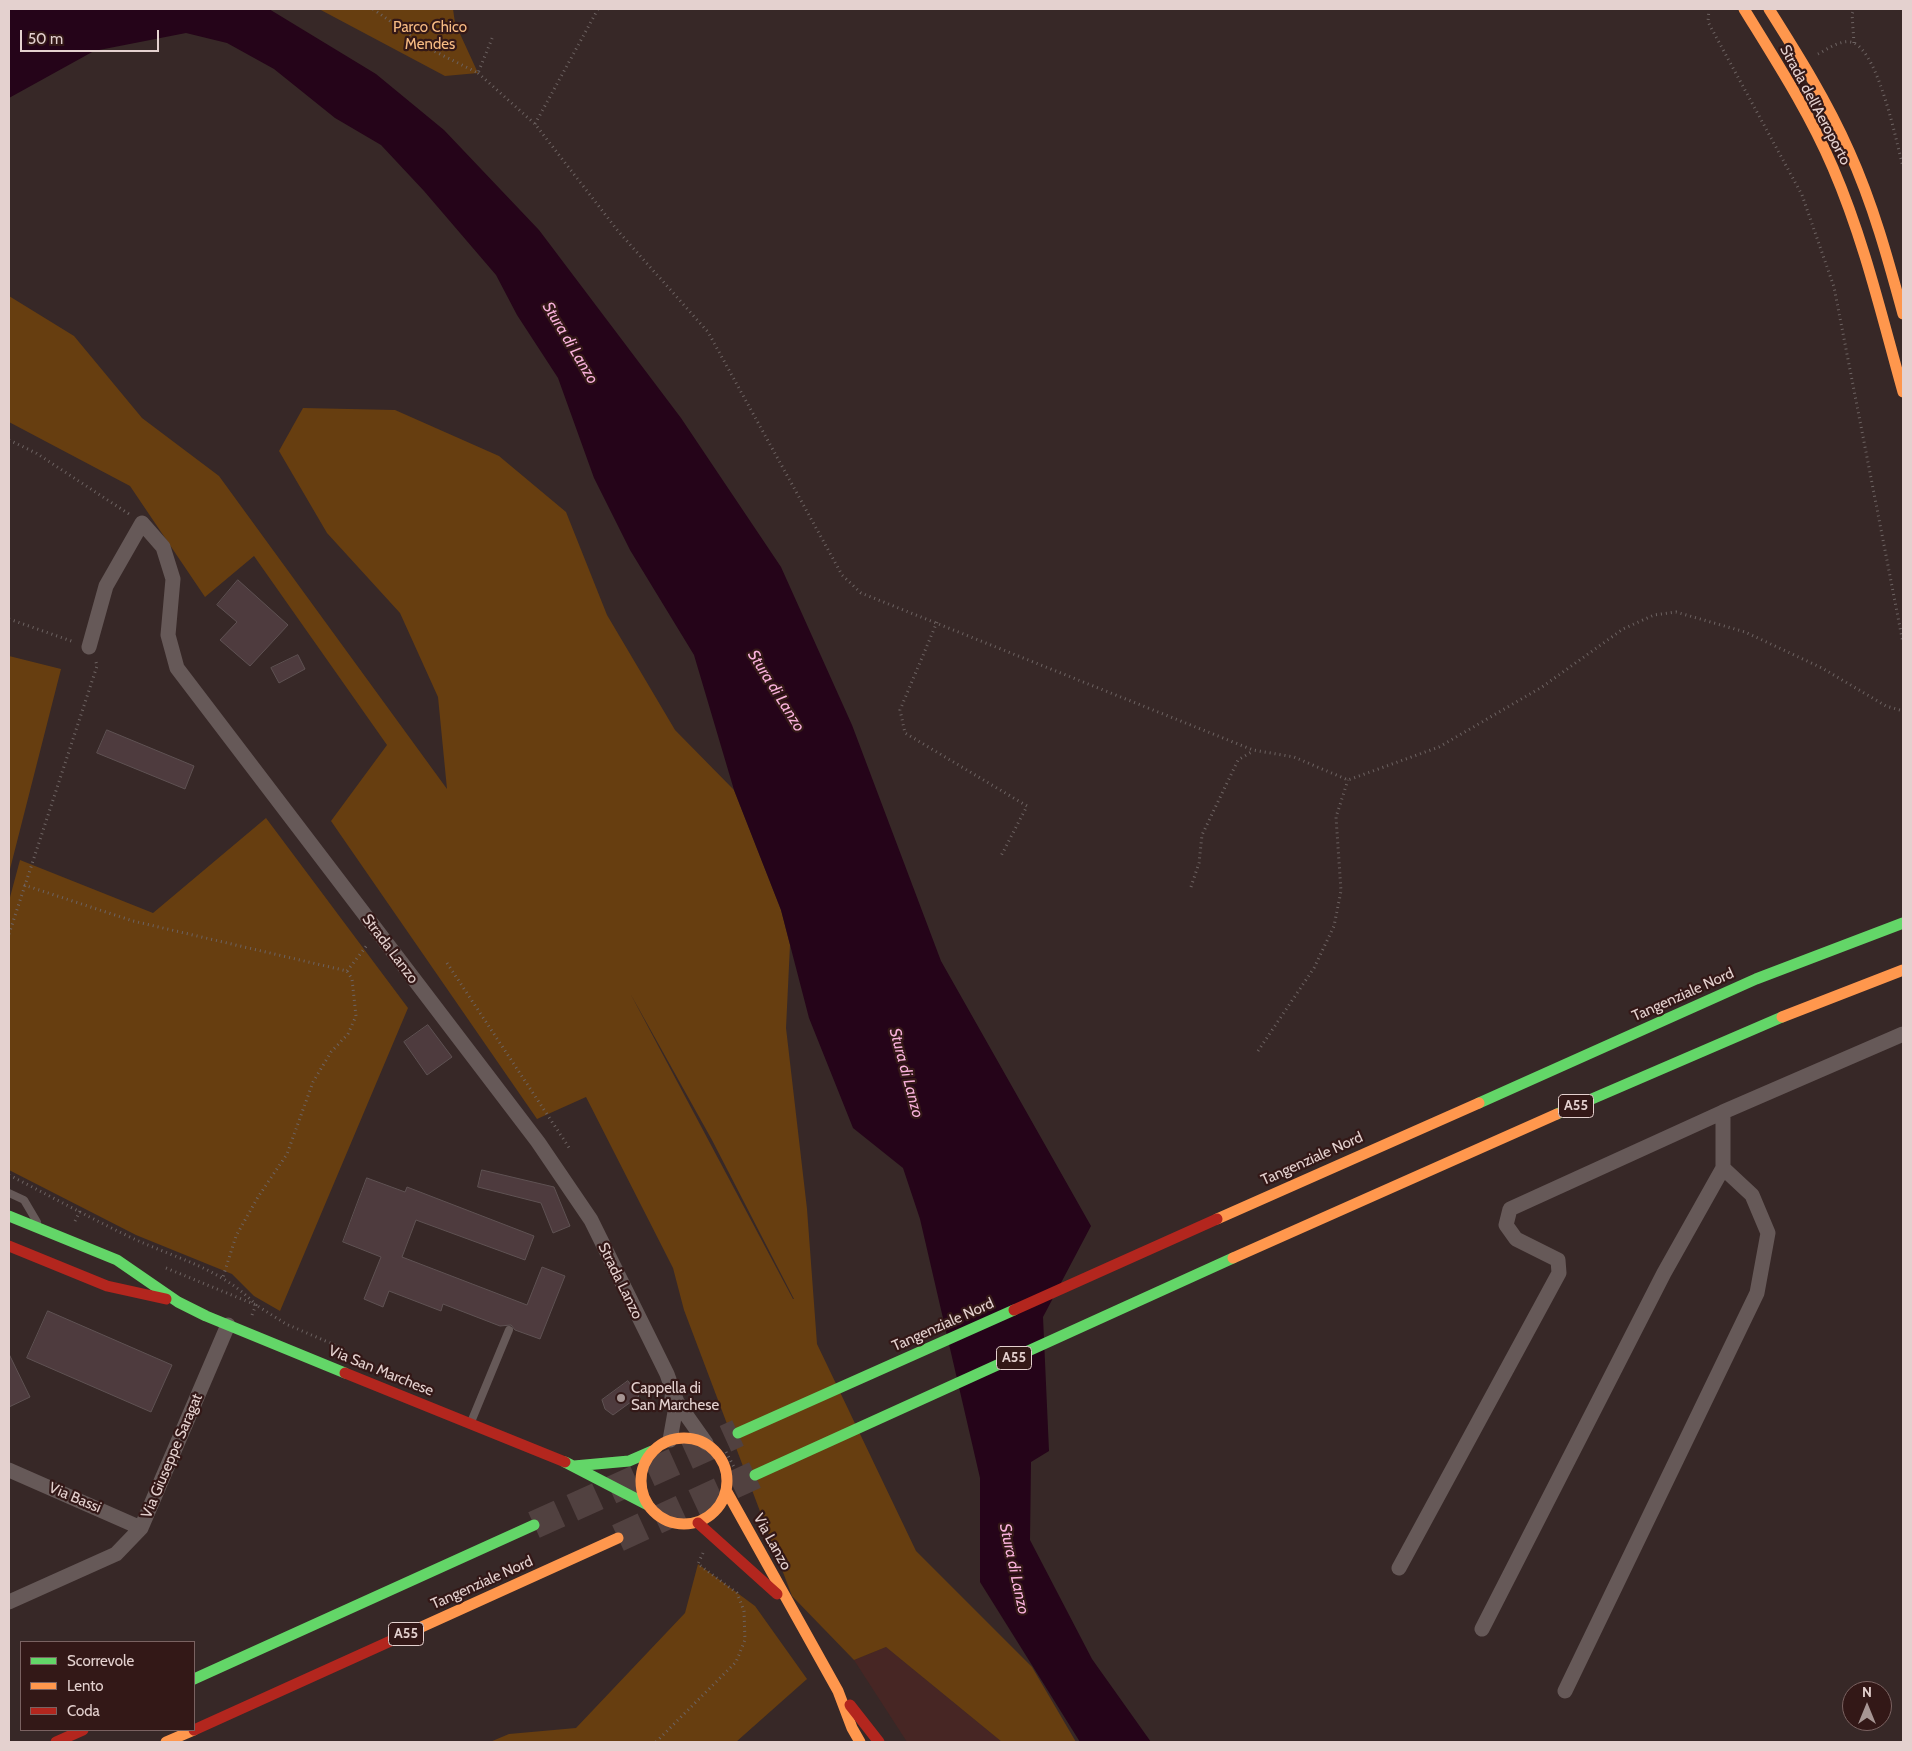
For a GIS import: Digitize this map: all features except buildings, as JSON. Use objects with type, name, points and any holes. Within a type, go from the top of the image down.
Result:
[{"type":"main road","name":"Strada dell'Aeroporto","points":[[1744,9],[1804,109],[1833,168],[1858,235],[1903,392]]},
{"type":"main road","name":"Strada dell'Aeroporto","points":[[1769,9],[1803,62],[1840,130],[1881,235],[1903,314]]},
{"type":"main road","name":"Tangenziale Nord","points":[[738,1433],[1756,979],[1903,923]]},
{"type":"main road","name":"A55","points":[[755,1475],[1252,1250],[1745,1031],[1903,970]]},
{"type":"main road","name":"Via San Marchese","points":[[9,1216],[117,1260],[178,1302],[228,1325],[574,1466],[648,1505]]},
{"type":"main road","name":"Via San Marchese","points":[[9,1246],[107,1286],[178,1302]]},
{"type":"main road","points":[[682,1437],[706,1443],[717,1452],[725,1464],[728,1478],[727,1492],[721,1505],[711,1516],[698,1523],[684,1525],[670,1523],[657,1516],[648,1505],[642,1492],[641,1477],[644,1463],[652,1451],[670,1440],[682,1437]]},
{"type":"main road","name":"Via San Marchese","points":[[574,1466],[628,1461],[652,1451]]},
{"type":"main road","name":"Via Lanzo","points":[[727,1492],[838,1691]]},
{"type":"main road","name":"Via Lanzo","points":[[698,1523],[791,1606]]},
{"type":"main road","name":"Tangenziale Nord","points":[[195,1680],[534,1525]]},
{"type":"main road","name":"Tangenziale Nord","points":[[195,1730],[618,1538]]},
{"type":"main road","points":[[838,1691],[852,1728],[860,1742]]},
{"type":"main road","points":[[838,1691],[879,1742]]},
{"type":"main road","points":[[56,1742],[81,1731]]},
{"type":"main road","name":"Tangenziale Nord","points":[[166,1742],[192,1731]]},
{"type":"street","points":[[89,647],[106,586],[142,523]]},
{"type":"street","name":"Strada Lanzo","points":[[142,523],[162,547],[174,579],[168,635],[177,668],[538,1142],[591,1220],[666,1374],[677,1402],[706,1443]]},
{"type":"street","points":[[1400,1568],[1559,1273],[1558,1260],[1516,1239],[1506,1225],[1510,1209],[1723,1112],[1903,1034]]},
{"type":"street","points":[[1482,1629],[1664,1273],[1723,1168],[1723,1112]]},
{"type":"street","points":[[1565,1691],[1757,1293],[1768,1232],[1752,1195],[1723,1168]]},
{"type":"street","name":"Via Giuseppe Saragat","points":[[9,1602],[116,1554],[141,1528],[228,1325]]},
{"type":"street","name":"Strada Lanzo","points":[[666,1374],[675,1412],[670,1440]]},
{"type":"street","name":"Via Bassi","points":[[9,1470],[141,1528]]},
{"type":"lane","points":[[9,1193],[24,1200],[40,1228]]},
{"type":"lane","points":[[470,1424],[509,1330]]},
{"type":"path","points":[[373,9],[428,48],[478,73],[535,124],[618,230],[708,332],[771,450],[842,575],[861,593],[1253,750],[1294,757],[1348,780],[1439,747],[1542,687],[1623,629],[1654,615],[1676,612],[1745,632],[1822,668],[1886,706],[1903,711]]},
{"type":"path","points":[[535,124],[598,9]]},
{"type":"path","points":[[1709,9],[1708,22],[1802,195],[1834,287],[1903,643]]},
{"type":"path","points":[[1854,9],[1852,14],[1854,43],[1875,68],[1903,167]]},
{"type":"path","points":[[478,73],[493,36]]},
{"type":"path","points":[[1803,62],[1841,42],[1854,43]]},
{"type":"path","points":[[9,440],[36,453],[142,523]]},
{"type":"path","points":[[9,619],[89,647],[98,666],[9,934]]},
{"type":"path","points":[[936,622],[900,710],[905,733],[1027,806],[1001,856]]},
{"type":"path","points":[[1192,887],[1199,864],[1202,835],[1238,760],[1253,750]]},
{"type":"path","points":[[1258,1051],[1314,968],[1334,926],[1341,891],[1336,817],[1348,780]]},
{"type":"path","points":[[24,885],[133,921],[347,971],[352,979],[356,1016],[348,1034],[331,1052],[313,1082],[287,1154],[258,1197],[236,1236],[223,1277]]},
{"type":"path","points":[[347,971],[377,933]]},
{"type":"path","points":[[447,963],[570,1149]]},
{"type":"path","points":[[9,1175],[132,1238],[223,1277],[242,1290],[256,1305],[245,1332]]},
{"type":"path","points":[[656,1742],[736,1662],[745,1640],[744,1611],[737,1593],[698,1564],[712,1536]]},
{"type":"shaded area","points":[[886,1647],[1002,1742],[907,1742],[854,1660]]},
{"type":"green space","name":"Parco Chico Mendes","points":[[319,9],[453,9],[455,23],[478,73],[445,76]]},
{"type":"green space","points":[[9,296],[74,336],[142,418],[219,476],[447,789],[438,697],[400,613],[327,533],[279,451],[303,408],[395,410],[499,456],[566,512],[607,615],[675,730],[734,790],[781,910],[790,945],[786,1028],[807,1209],[817,1344],[916,1551],[1032,1667],[1076,1742],[1002,1742],[886,1647],[854,1660],[792,1596],[684,1310],[673,1268],[586,1097],[537,1119],[331,821],[387,745],[254,556],[205,597],[130,486],[9,422]],"holes":[[[630,993],[712,1140],[794,1299]]]},
{"type":"green space","points":[[9,656],[61,669],[9,873]]},
{"type":"green space","points":[[266,818],[408,1008],[280,1311],[254,1296],[232,1274],[136,1235],[9,1170],[9,901],[20,860],[153,913]]},
{"type":"green space","points":[[698,1564],[755,1606],[807,1679],[736,1742],[490,1742],[509,1734],[576,1728],[685,1613]]},
{"type":"water","name":"Stura di Lanzo","points":[[9,9],[269,9],[376,74],[444,130],[539,230],[681,418],[781,567],[852,725],[941,961],[1091,1226],[1043,1317],[1049,1451],[1031,1462],[1030,1540],[1092,1659],[1151,1742],[1080,1742],[980,1582],[980,1478],[920,1219],[903,1168],[853,1128],[809,1018],[781,910],[734,790],[694,655],[630,550],[594,478],[558,378],[517,315],[496,275],[424,191],[381,145],[335,118],[274,69],[227,43],[186,33],[94,51],[9,98]]},
{"type":"tunnel","points":[[534,1525],[738,1433]]},
{"type":"tunnel","points":[[618,1538],[755,1475]]},
{"type":"traffic: fast","points":[[1479,1103],[1756,979],[1903,923]]},
{"type":"traffic: fast","points":[[1557,1114],[1782,1017]]},
{"type":"traffic: fast","points":[[9,1216],[117,1260],[178,1302],[206,1316],[345,1373]]},
{"type":"traffic: fast","points":[[755,1475],[1233,1258]]},
{"type":"traffic: fast","points":[[738,1433],[1014,1310]]},
{"type":"traffic: fast","points":[[574,1466],[629,1461],[652,1451]]},
{"type":"traffic: fast","points":[[565,1462],[648,1505]]},
{"type":"traffic: fast","points":[[195,1679],[534,1525]]},
{"type":"traffic: slow","points":[[1744,9],[1803,107],[1833,168],[1863,251],[1903,392]]},
{"type":"traffic: slow","points":[[1769,9],[1822,96],[1858,171],[1886,252],[1903,314]]},
{"type":"traffic: slow","points":[[1782,1017],[1903,970]]},
{"type":"traffic: slow","points":[[1217,1219],[1479,1103]]},
{"type":"traffic: slow","points":[[1233,1258],[1557,1114]]},
{"type":"traffic: slow","points":[[676,1438],[692,1438],[701,1441],[715,1450],[724,1464],[727,1481],[724,1498],[715,1512],[701,1521],[692,1524],[676,1524],[660,1517],[648,1505],[641,1489],[641,1473],[648,1457],[660,1445],[676,1438]]},
{"type":"traffic: slow","points":[[727,1492],[838,1691],[852,1728],[860,1742]]},
{"type":"traffic: slow","points":[[395,1639],[618,1538]]},
{"type":"traffic: slow","points":[[166,1742],[192,1731]]},
{"type":"traffic: jam","points":[[1014,1310],[1217,1219]]},
{"type":"traffic: jam","points":[[9,1246],[107,1286],[166,1299]]},
{"type":"traffic: jam","points":[[345,1373],[565,1462]]},
{"type":"traffic: jam","points":[[698,1523],[777,1594]]},
{"type":"traffic: jam","points":[[195,1730],[395,1639]]},
{"type":"traffic: jam","points":[[850,1705],[879,1742]]},
{"type":"traffic: jam","points":[[56,1742],[81,1731]]},
{"type":"place","name":"Cappella di San Marchese","points":[[621,1398]]}]
